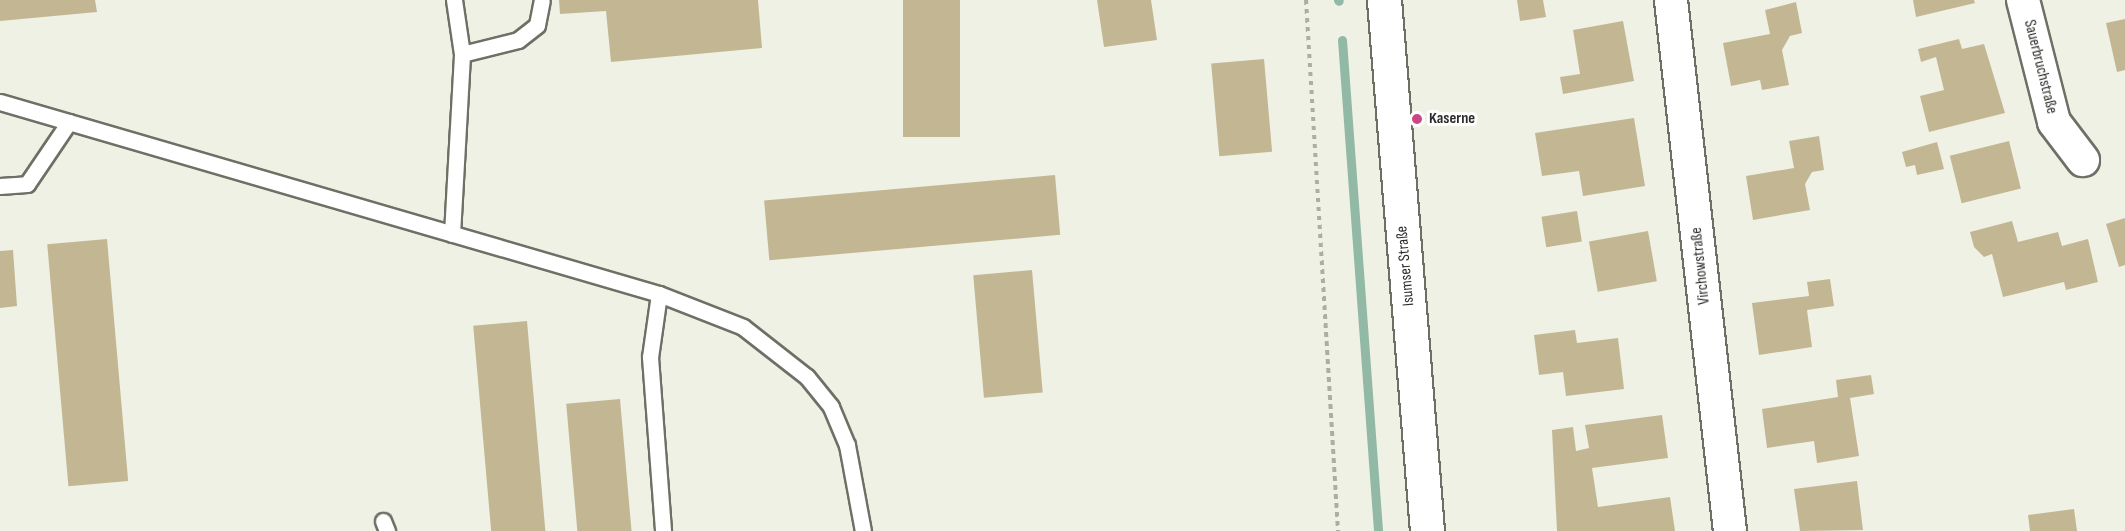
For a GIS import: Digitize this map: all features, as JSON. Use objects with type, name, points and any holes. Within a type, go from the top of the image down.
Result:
[{"type":"street","name":"Isumser Straße","points":[[1384,0],[1427,531]]},
{"type":"street","name":"Virchowstraße","points":[[1671,0],[1730,531]]},
{"type":"street","name":"Sauerbruchstraße","points":[[2024,0],[2054,122],[2083,160]]},
{"type":"lane","points":[[452,234],[462,54],[454,0]]},
{"type":"lane","points":[[462,54],[518,40],[537,25],[542,0]]},
{"type":"lane","points":[[0,102],[659,294],[743,327],[807,377],[831,406],[847,445],[862,531]]},
{"type":"lane","points":[[0,186],[27,184],[69,122]]},
{"type":"lane","points":[[659,294],[650,357],[663,531]]},
{"type":"path","points":[[1306,0],[1338,531]]},
{"type":"building","points":[[0,0],[95,0],[97,12],[0,21]]},
{"type":"building","points":[[559,0],[758,0],[762,48],[611,62],[606,11],[560,14]]},
{"type":"building","points":[[903,0],[960,0],[960,137],[903,137]]},
{"type":"building","points":[[1097,0],[1151,0],[1157,40],[1104,47]]},
{"type":"building","points":[[1517,0],[1543,0],[1546,17],[1520,21]]},
{"type":"building","points":[[1913,0],[1974,0],[1975,3],[1916,17]]},
{"type":"building","points":[[1796,2],[1802,33],[1790,36],[1782,50],[1789,85],[1762,90],[1760,80],[1731,86],[1723,43],[1770,34],[1765,10]]},
{"type":"building","points":[[2125,19],[2125,70],[2117,72],[2106,23]]},
{"type":"building","points":[[1623,21],[1634,81],[1563,94],[1560,77],[1580,74],[1573,30]]},
{"type":"building","points":[[1959,39],[1962,49],[1984,44],[2005,113],[1929,132],[1920,96],[1944,90],[1936,57],[1921,62],[1918,49]]},
{"type":"building","points":[[1264,59],[1272,152],[1219,156],[1211,64]]},
{"type":"building","points":[[1634,118],[1645,186],[1583,196],[1579,171],[1542,176],[1535,133]]},
{"type":"building","points":[[1819,136],[1824,170],[1812,172],[1805,184],[1810,210],[1753,220],[1746,176],[1794,168],[1789,141]]},
{"type":"building","points":[[2009,141],[2021,189],[1962,203],[1950,156]]},
{"type":"building","points":[[1937,142],[1944,169],[1917,175],[1915,165],[1906,167],[1902,152]]},
{"type":"building","points":[[1055,175],[1060,235],[769,260],[764,200]]},
{"type":"building","points":[[1577,211],[1582,242],[1546,247],[1541,217]]},
{"type":"building","points":[[2125,218],[2125,265],[2119,267],[2106,224]]},
{"type":"building","points":[[2012,221],[2018,242],[2058,232],[2062,246],[2088,239],[2098,282],[2066,290],[2064,282],[2003,297],[1992,254],[1984,257],[1974,247],[1970,232]]},
{"type":"building","points":[[1648,231],[1657,281],[1598,292],[1589,241]]},
{"type":"building","points":[[107,239],[128,481],[68,486],[47,244]]},
{"type":"building","points":[[13,250],[17,306],[0,308],[0,251]]},
{"type":"building","points":[[1032,270],[1043,393],[984,398],[973,275]]},
{"type":"building","points":[[1830,279],[1834,306],[1807,310],[1812,347],[1759,355],[1752,303],[1809,296],[1807,282]]},
{"type":"building","points":[[527,321],[545,531],[491,531],[473,326]]},
{"type":"building","points":[[1575,330],[1577,343],[1618,338],[1624,389],[1566,396],[1563,372],[1539,375],[1534,335]]},
{"type":"building","points":[[1871,375],[1874,394],[1850,398],[1859,456],[1817,463],[1814,441],[1767,448],[1762,409],[1838,397],[1836,380]]},
{"type":"building","points":[[620,399],[632,531],[577,531],[566,404]]},
{"type":"building","points":[[1662,415],[1668,458],[1592,468],[1598,507],[1670,497],[1675,531],[1557,531],[1552,430],[1573,427],[1576,451],[1589,448],[1585,425]]},
{"type":"building","points":[[1857,481],[1863,530],[1800,531],[1794,489]]},
{"type":"building","points":[[2074,509],[2077,531],[2030,531],[2028,515]]},
{"type":"waterway","points":[[1342,40],[1378,531]]},
{"type":"place","name":"Kaserne","points":[[1417,119]]}]
